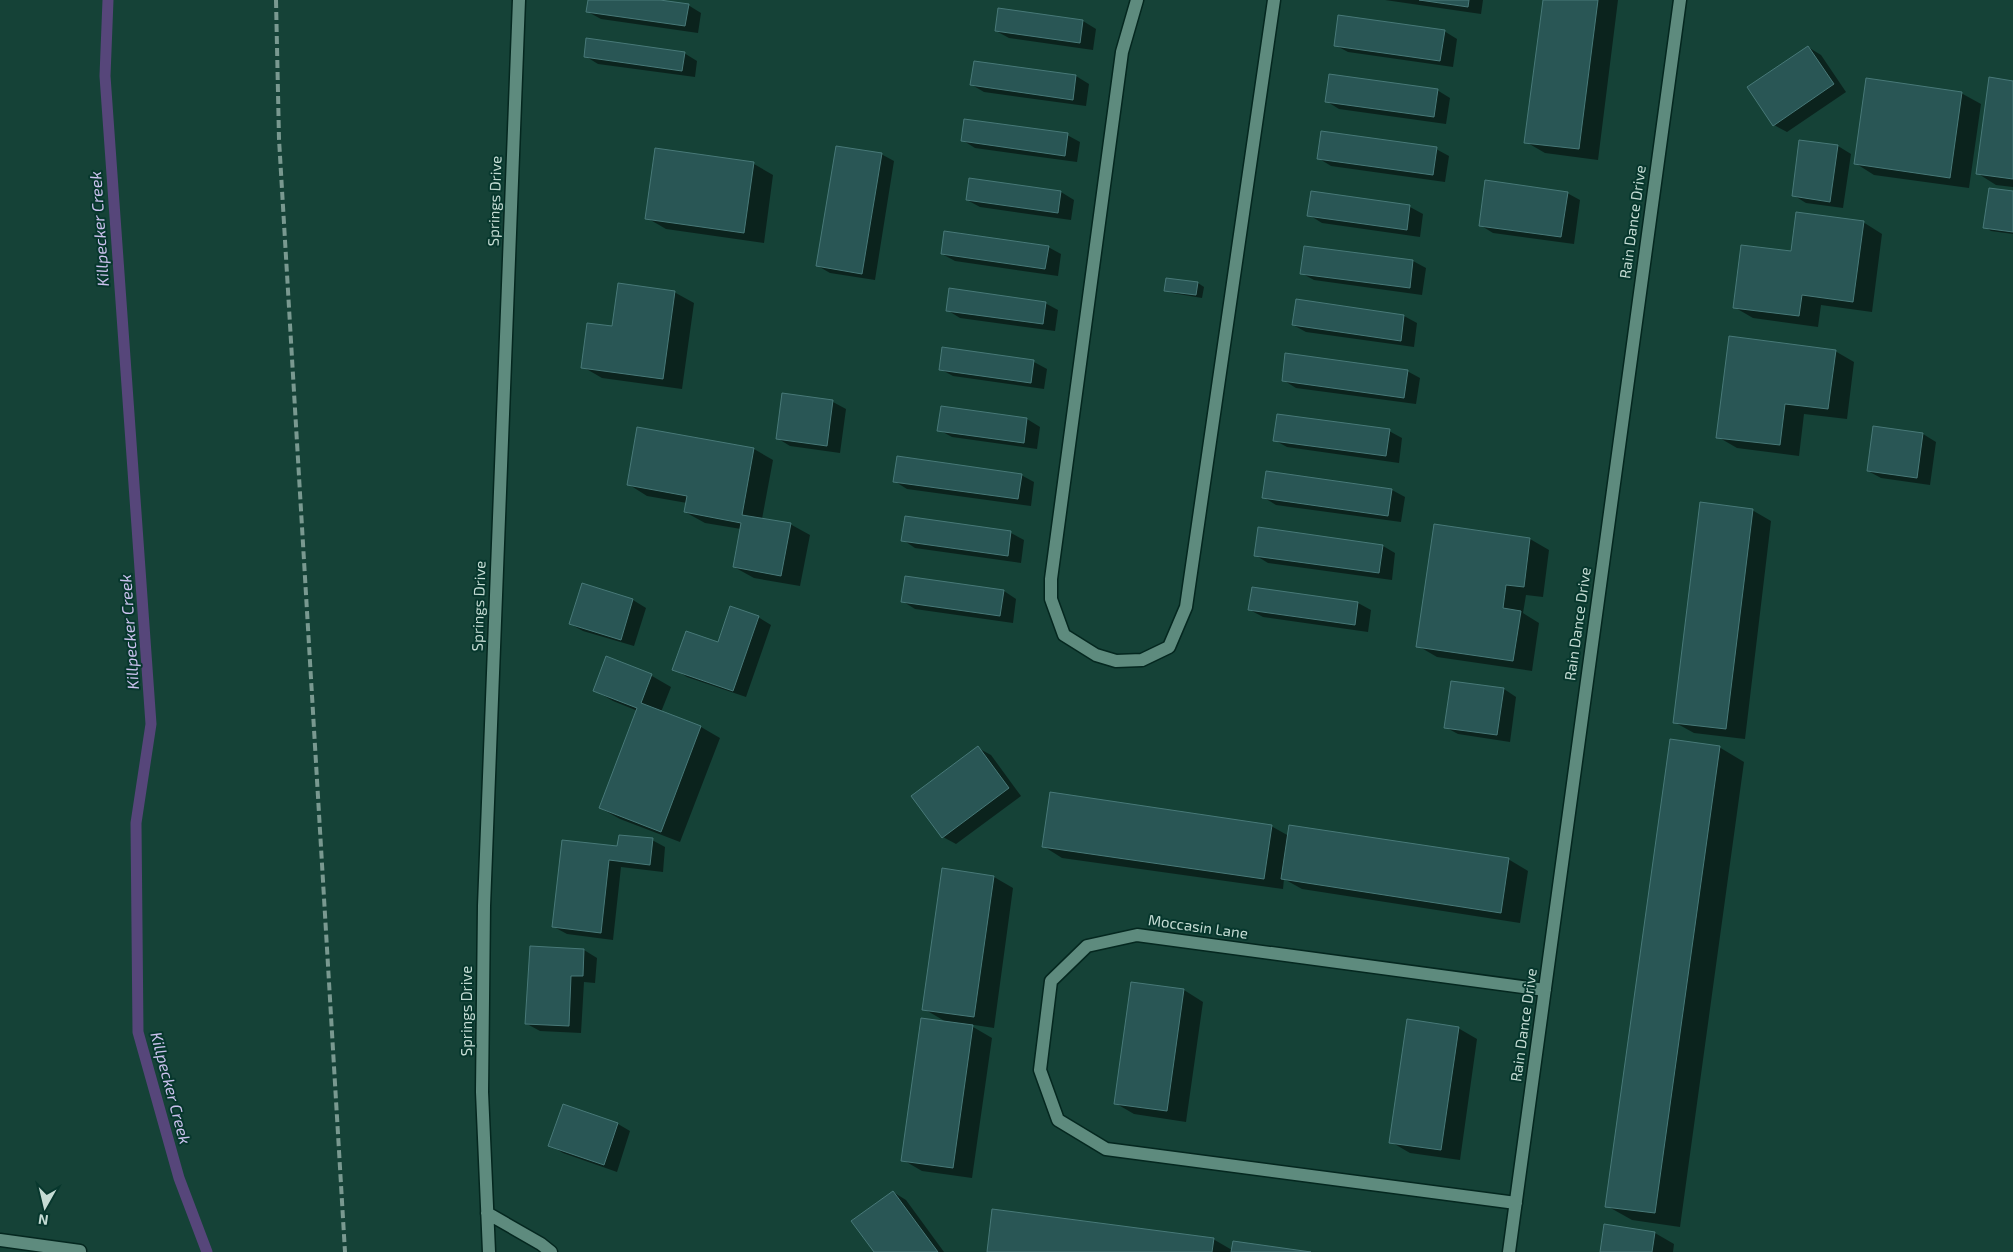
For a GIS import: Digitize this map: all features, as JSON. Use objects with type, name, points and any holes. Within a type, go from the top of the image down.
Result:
[{"type":"street","name":"Springs Drive","points":[[489,1252],[482,1092],[484,906],[519,0]]},
{"type":"street","points":[[1137,0],[1122,52],[1051,579],[1051,599],[1064,635],[1096,655],[1116,661],[1142,660],[1169,647],[1186,608],[1274,0]]},
{"type":"street","name":"Rain Dance Drive","points":[[1509,1252],[1680,0]]},
{"type":"street","name":"Moccasin Lane","points":[[1516,1203],[1106,1149],[1058,1120],[1040,1070],[1051,981],[1086,946],[1137,935],[1545,990]]},
{"type":"street","points":[[487,1213],[551,1252]]},
{"type":"street","points":[[0,1240],[80,1251]]},
{"type":"building","points":[[588,0],[660,0],[689,4],[685,26],[586,12]]},
{"type":"building","points":[[1419,0],[1469,0],[1468,7]]},
{"type":"building","points":[[1543,0],[1598,0],[1579,149],[1524,143]]},
{"type":"building","points":[[998,8],[1083,20],[1080,43],[995,31]]},
{"type":"building","points":[[1338,15],[1445,30],[1440,61],[1334,46]]},
{"type":"building","points":[[586,38],[685,52],[682,71],[584,57]]},
{"type":"building","points":[[1808,46],[1834,84],[1773,126],[1747,87]]},
{"type":"building","points":[[974,61],[1076,75],[1073,100],[970,85]]},
{"type":"building","points":[[1329,74],[1438,89],[1434,117],[1325,102]]},
{"type":"building","points":[[1989,77],[2013,81],[2013,179],[1976,174]]},
{"type":"building","points":[[1866,78],[1962,92],[1950,178],[1854,164]]},
{"type":"building","points":[[964,119],[1068,133],[1065,156],[961,141]]},
{"type":"building","points":[[1321,131],[1437,147],[1433,175],[1317,159]]},
{"type":"building","points":[[1799,140],[1838,145],[1830,202],[1792,196]]},
{"type":"building","points":[[836,146],[882,153],[862,274],[816,266]]},
{"type":"building","points":[[655,148],[754,162],[744,233],[645,219]]},
{"type":"building","points":[[969,178],[1061,191],[1058,213],[966,200]]},
{"type":"building","points":[[1485,180],[1568,192],[1561,237],[1479,226]]},
{"type":"building","points":[[1989,188],[2013,191],[2013,232],[1983,228]]},
{"type":"building","points":[[1311,191],[1410,205],[1407,230],[1307,216]]},
{"type":"building","points":[[1796,212],[1864,221],[1853,302],[1802,295],[1799,316],[1733,308],[1741,245],[1791,251]]},
{"type":"building","points":[[944,231],[1049,246],[1045,269],[941,254]]},
{"type":"building","points":[[1304,246],[1413,260],[1410,288],[1300,274]]},
{"type":"building","points":[[1166,278],[1198,282],[1196,295],[1164,291]]},
{"type":"building","points":[[618,283],[675,291],[663,379],[581,368],[587,323],[612,326]]},
{"type":"building","points":[[949,288],[1046,302],[1043,324],[946,311]]},
{"type":"building","points":[[1296,299],[1404,315],[1401,341],[1292,325]]},
{"type":"building","points":[[1729,336],[1836,350],[1828,409],[1785,404],[1780,445],[1716,438]]},
{"type":"building","points":[[942,347],[1034,360],[1031,383],[939,370]]},
{"type":"building","points":[[1285,353],[1408,370],[1404,398],[1282,381]]},
{"type":"building","points":[[782,393],[833,400],[827,446],[776,439]]},
{"type":"building","points":[[941,406],[1027,418],[1024,443],[937,431]]},
{"type":"building","points":[[1277,414],[1390,429],[1386,456],[1273,441]]},
{"type":"building","points":[[1873,426],[1923,433],[1917,478],[1867,471]]},
{"type":"building","points":[[637,427],[754,448],[742,515],[791,523],[781,576],[733,567],[741,523],[684,512],[687,496],[627,485]]},
{"type":"building","points":[[897,456],[1022,474],[1018,499],[893,482]]},
{"type":"building","points":[[1266,471],[1392,489],[1388,516],[1262,498]]},
{"type":"building","points":[[1700,502],[1753,509],[1726,729],[1673,723]]},
{"type":"building","points":[[905,516],[1011,531],[1008,556],[901,541]]},
{"type":"building","points":[[1434,524],[1530,538],[1524,587],[1506,585],[1503,608],[1521,611],[1513,661],[1416,647]]},
{"type":"building","points":[[1258,527],[1383,545],[1379,573],[1254,556]]},
{"type":"building","points":[[905,576],[1004,590],[1000,616],[901,602]]},
{"type":"building","points":[[582,583],[633,599],[621,640],[569,624]]},
{"type":"building","points":[[1252,587],[1358,602],[1355,625],[1248,610]]},
{"type":"building","points":[[730,606],[759,616],[733,691],[672,670],[686,631],[718,642]]},
{"type":"building","points":[[606,656],[652,674],[641,703],[701,726],[661,832],[599,808],[637,708],[593,691]]},
{"type":"building","points":[[1451,681],[1504,688],[1497,735],[1444,728]]},
{"type":"building","points":[[1670,739],[1720,746],[1655,1213],[1605,1207]]},
{"type":"building","points":[[978,746],[1009,788],[942,838],[911,796]]},
{"type":"building","points":[[1050,792],[1272,825],[1264,879],[1042,847]]},
{"type":"building","points":[[1289,825],[1509,858],[1501,913],[1281,879]]},
{"type":"building","points":[[619,835],[653,838],[650,865],[609,860],[601,933],[552,927],[562,840],[617,846]]},
{"type":"building","points":[[942,868],[994,876],[974,1017],[922,1010]]},
{"type":"building","points":[[530,946],[584,949],[583,976],[571,976],[569,1026],[525,1024]]},
{"type":"building","points":[[1131,982],[1184,989],[1167,1111],[1114,1104]]},
{"type":"building","points":[[921,1018],[973,1025],[953,1168],[901,1161]]},
{"type":"building","points":[[1407,1019],[1459,1027],[1441,1150],[1389,1143]]},
{"type":"building","points":[[563,1104],[618,1123],[604,1165],[548,1146]]},
{"type":"building","points":[[893,1191],[938,1252],[874,1252],[851,1221]]},
{"type":"building","points":[[992,1209],[1214,1238],[1212,1252],[987,1252]]},
{"type":"building","points":[[1604,1224],[1655,1232],[1652,1252],[1600,1252]]},
{"type":"building","points":[[1233,1241],[1311,1252],[1231,1252]]},
{"type":"waterway","name":"Killpecker Creek","points":[[108,0],[105,76],[151,724],[136,823],[138,1032],[179,1178],[207,1252]]},
{"type":"railway","points":[[276,0],[279,139],[345,1252]]}]
